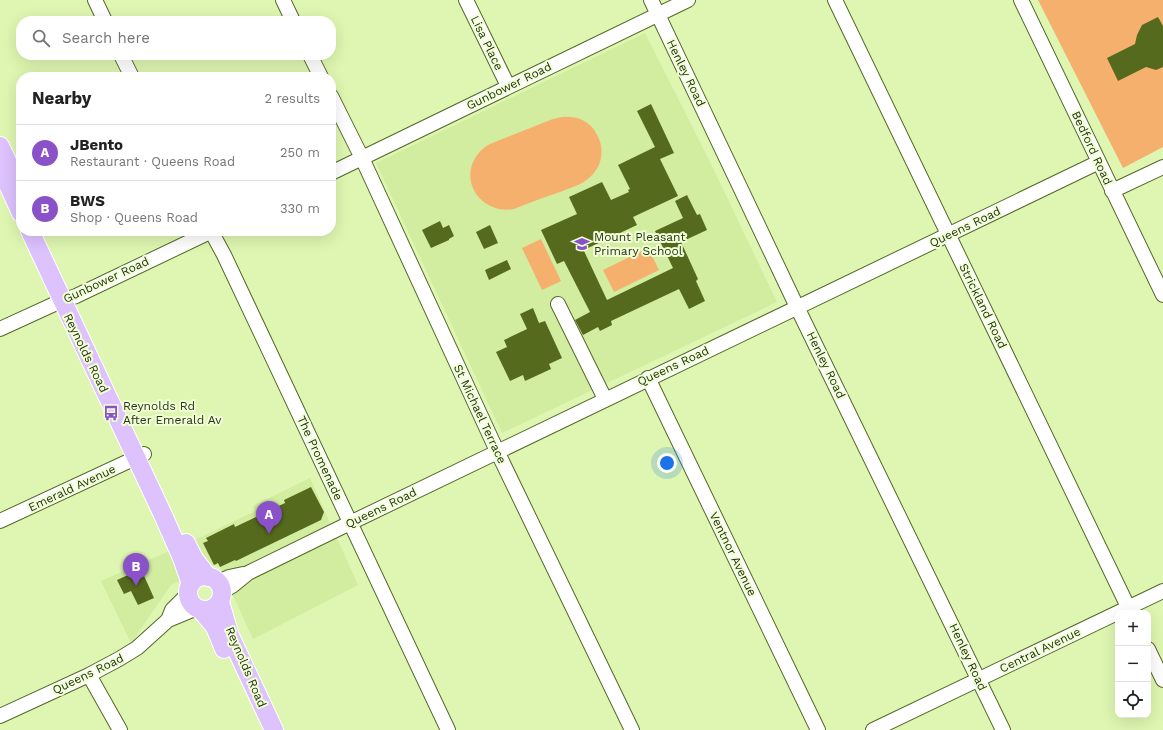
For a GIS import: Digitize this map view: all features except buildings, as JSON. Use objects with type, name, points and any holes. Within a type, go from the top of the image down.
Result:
[{"type":"main road","points":[[0,146],[16,180]]},
{"type":"main road","points":[[0,167],[16,202]]},
{"type":"main road","name":"Reynolds Road","points":[[33,236],[66,299],[140,456],[182,558],[195,599],[215,627],[234,658],[274,730]]},
{"type":"main road","name":"Reynolds Road","points":[[42,236],[66,299]]},
{"type":"main road","name":"Reynolds Road","points":[[140,456],[194,559],[217,588],[230,636],[234,658],[264,730]]},
{"type":"main road","points":[[199,578],[217,588],[212,609],[195,599],[199,578]]},
{"type":"street","points":[[95,0],[103,16]]},
{"type":"street","points":[[283,0],[291,16]]},
{"type":"street","name":"Lisa Place","points":[[466,0],[508,86]]},
{"type":"street","name":"Henley Road","points":[[651,0],[797,307],[1003,730]]},
{"type":"street","name":"Gunbower Road","points":[[336,171],[688,0]]},
{"type":"street","name":"Strickland Road","points":[[835,0],[1129,610]]},
{"type":"street","name":"Bedford Road","points":[[1021,0],[1163,295]]},
{"type":"street","points":[[124,60],[130,72]]},
{"type":"street","points":[[312,60],[318,72]]},
{"type":"street","name":"St Michael Terrace","points":[[336,106],[362,158],[497,451],[632,730]]},
{"type":"street","name":"Queens Road","points":[[217,588],[232,586],[248,573],[497,451],[1099,162]]},
{"type":"street","points":[[1112,191],[1163,167]]},
{"type":"street","name":"Gunbower Road","points":[[0,329],[200,236]]},
{"type":"street","name":"The Promenade","points":[[214,236],[448,730]]},
{"type":"street","points":[[558,304],[605,399]]},
{"type":"street","name":"Ventnor Avenue","points":[[648,378],[818,730]]},
{"type":"street","name":"Emerald Avenue","points":[[0,521],[140,456]]},
{"type":"street","name":"Central Avenue","points":[[1129,610],[1163,591]]},
{"type":"street","name":"Queens Road","points":[[0,716],[120,659],[137,648],[168,620],[195,599]]},
{"type":"street","name":"Central Avenue","points":[[873,730],[978,679],[1115,616]]},
{"type":"street","points":[[1151,655],[1163,680]]},
{"type":"street","points":[[89,674],[120,730]]},
{"type":"shaded area","points":[[1038,0],[1163,0],[1163,147],[1123,168]]},
{"type":"shaded area","name":"Mount Pleasant Primary School","points":[[645,33],[711,164],[777,302],[502,433],[376,163]]},
{"type":"shaded area","points":[[562,117],[577,118],[586,122],[590,125],[599,138],[601,144],[600,162],[594,173],[587,180],[576,186],[514,209],[492,207],[476,194],[470,175],[472,164],[481,151],[494,142]]},
{"type":"shaded area","points":[[541,239],[561,281],[542,290],[522,248]]},
{"type":"shaded area","points":[[648,248],[659,270],[614,292],[603,270]]},
{"type":"shaded area","points":[[310,478],[358,585],[253,639],[220,567],[214,565],[171,585],[131,643],[101,581],[199,538],[255,511],[253,506]]},
{"type":"place","name":"Mount Pleasant Primary School","points":[[582,244]]},
{"type":"place","name":"Reynolds Rd After Emerald Av","points":[[111,413]]},
{"type":"place","name":"JBento","points":[[269,534]]},
{"type":"place","name":"BWS","points":[[136,586]]}]
